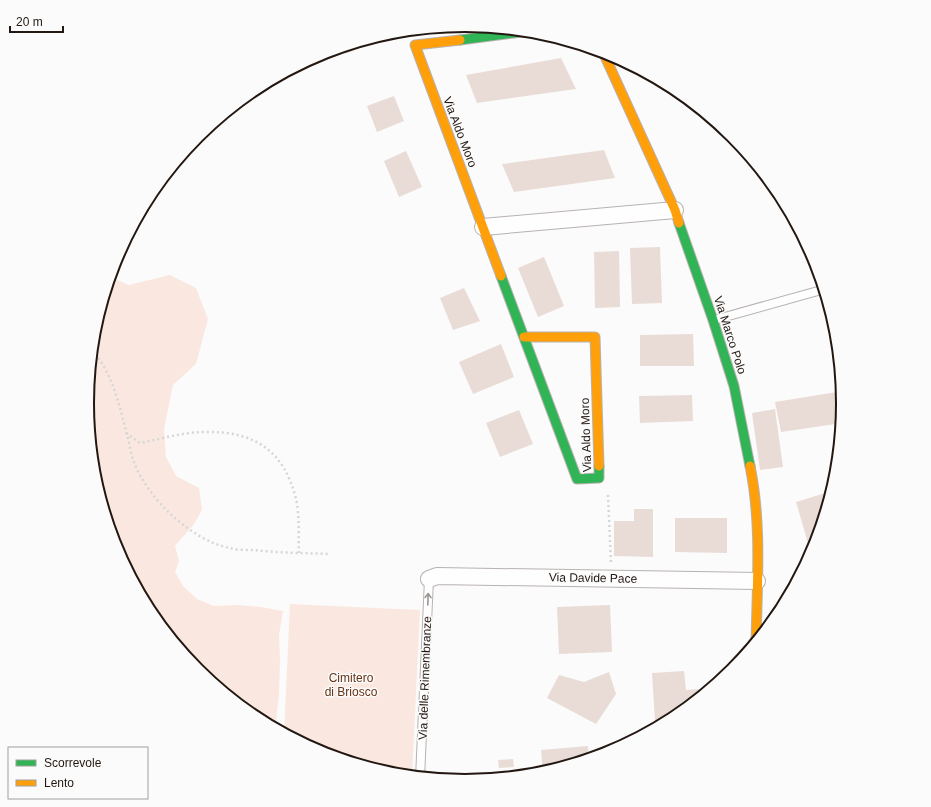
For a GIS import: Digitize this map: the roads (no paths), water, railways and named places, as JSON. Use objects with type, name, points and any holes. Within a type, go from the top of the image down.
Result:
[{"type":"street","name":"Via Aldo Moro","points":[[504,34],[415,45],[524,337],[577,478],[599,478],[595,337],[524,337]]},
{"type":"street","name":"Via Marco Polo","points":[[606,59],[675,210],[734,386],[754,484],[758,551],[756,635]]},
{"type":"street","points":[[483,227],[675,210]]},
{"type":"street","name":"Via Davide Pace","points":[[429,579],[437,576],[757,581]]},
{"type":"lane","points":[[713,320],[819,291]]},
{"type":"lane","name":"Via delle Rimembranze","points":[[420,772],[429,579]]},
{"type":"park label","name":"Cimitero di Briosco","points":[[351,685]]}]
